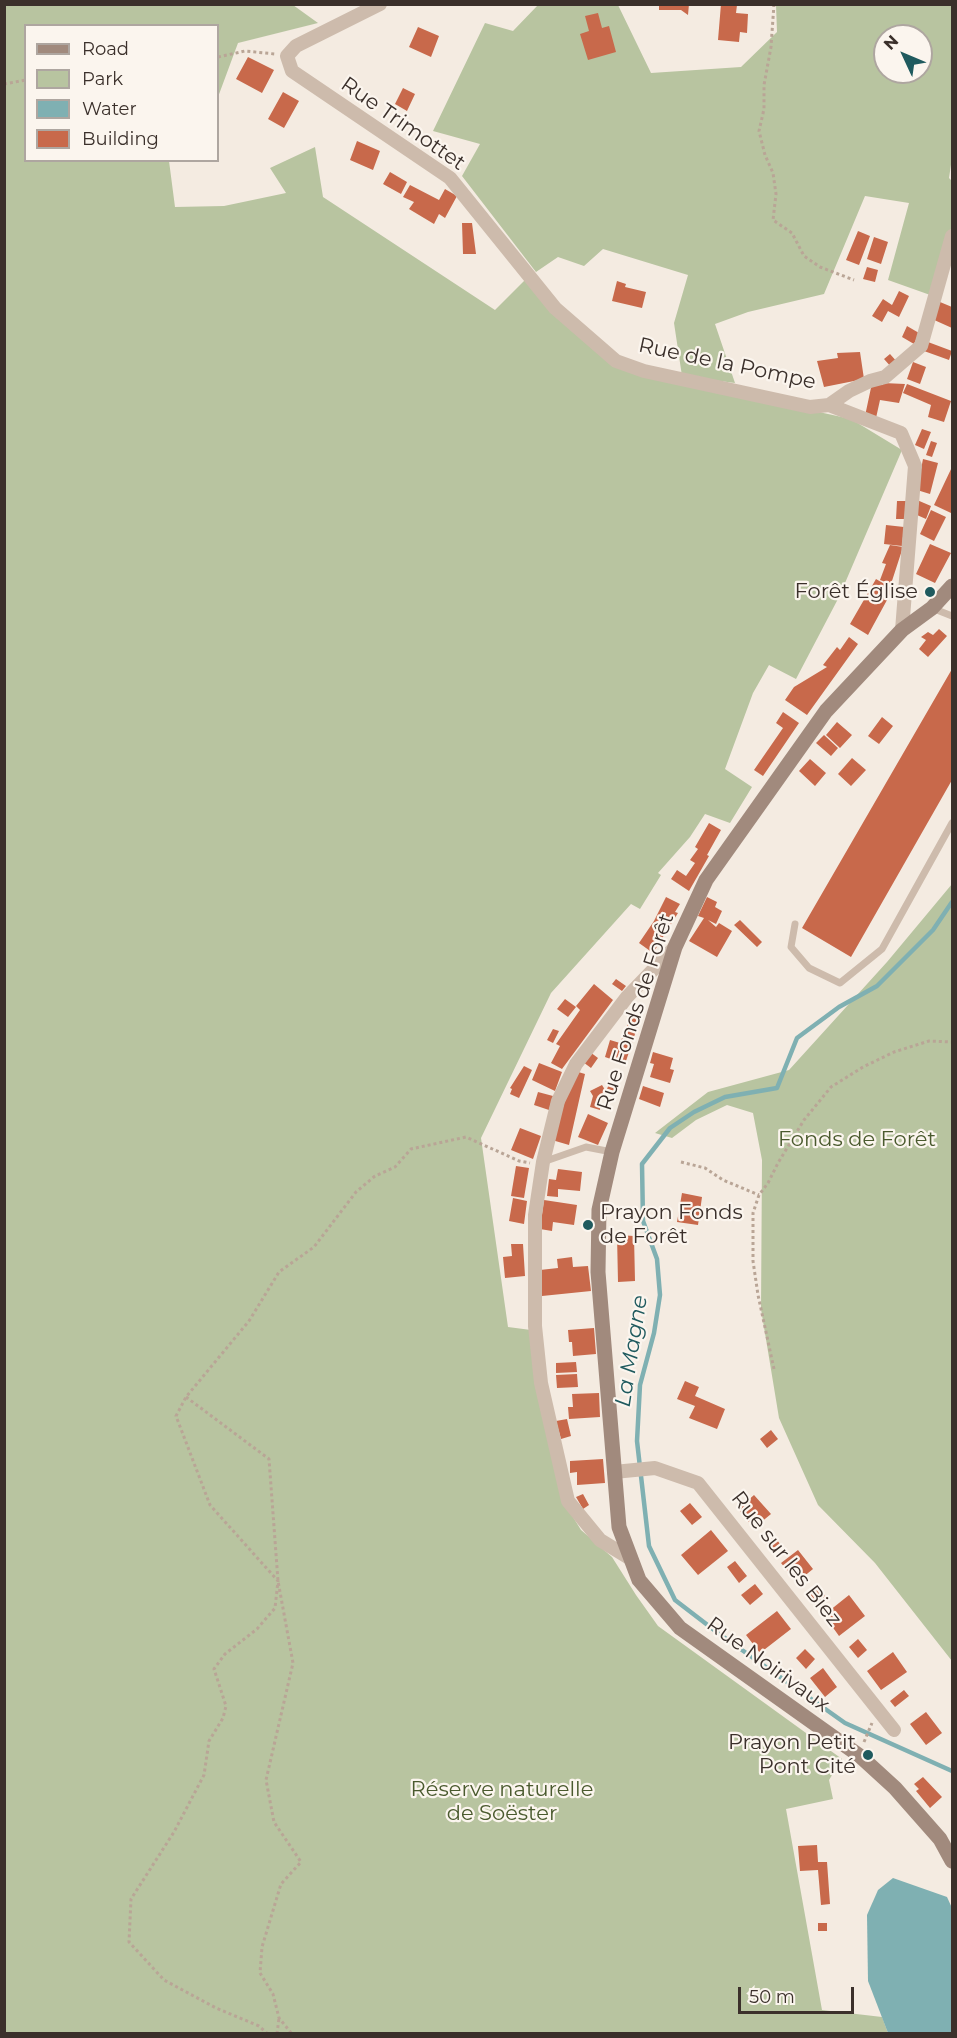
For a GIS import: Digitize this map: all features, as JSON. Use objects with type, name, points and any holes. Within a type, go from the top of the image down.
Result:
[{"type":"main road","name":"Rue Fonds de Forêt","points":[[614,1472],[598,1272],[599,1210],[612,1152],[675,947],[706,880],[826,711],[902,630],[932,608],[952,586]]},
{"type":"main road","name":"Rue Noirivaux","points":[[614,1472],[619,1527],[639,1580],[680,1628],[860,1756],[903,1796],[940,1839],[952,1861]]},
{"type":"street","points":[[287,56],[296,46],[380,4]]},
{"type":"street","name":"Rue Trimottet","points":[[287,56],[292,71],[450,178],[555,308],[616,361]]},
{"type":"street","name":"Rue de la Pompe","points":[[829,405],[849,391],[885,377],[921,346],[952,236]]},
{"type":"street","name":"Rue de la Pompe","points":[[616,361],[644,371],[810,407],[829,405],[901,433],[915,466],[902,630]]},
{"type":"street","points":[[631,1559],[600,1540],[568,1501],[542,1383],[535,1326],[535,1215],[543,1162],[558,1101],[576,1064],[627,997],[675,947]]},
{"type":"street","name":"Rue sur les Biez","points":[[614,1472],[631,1468],[655,1468],[698,1482],[894,1730]]},
{"type":"lane","points":[[932,608],[952,616]]},
{"type":"lane","points":[[795,924],[791,947],[809,968],[840,983],[882,949],[952,823]]},
{"type":"lane","points":[[543,1162],[586,1147],[612,1152]]},
{"type":"path","points":[[774,4],[771,47],[764,85],[764,109],[759,130],[775,184],[773,220],[792,233],[804,256],[820,267],[854,280]]},
{"type":"path","points":[[219,57],[245,51],[287,56]]},
{"type":"path","points":[[4,84],[24,80]]},
{"type":"path","points":[[774,1369],[753,1261],[753,1213],[759,1195],[804,1119],[831,1087],[863,1067],[894,1052],[929,1041],[952,1042]]},
{"type":"path","points":[[268,2034],[259,2026],[216,2008],[164,1980],[129,1942],[131,1899],[174,1832],[204,1775],[209,1741],[223,1718],[226,1706],[214,1669],[225,1654],[257,1629],[275,1608],[278,1581],[210,1506],[176,1416],[186,1397],[249,1322],[279,1272],[314,1247],[356,1192],[375,1176],[395,1167],[411,1149],[466,1137],[519,1161],[534,1164],[543,1162]]},
{"type":"path","points":[[681,1162],[705,1168],[723,1180],[759,1195]]},
{"type":"path","points":[[186,1397],[268,1459],[278,1581],[293,1663],[266,1780],[274,1821],[301,1862],[281,1884],[262,1947],[260,1973],[273,1994],[279,2018],[277,2034]]},
{"type":"path","points":[[862,1748],[869,1727]]},
{"type":"path","points":[[279,2018],[292,2034]]},
{"type":"green space","name":"Réserve naturelle de Soëster","points":[[5,5],[293,5],[318,23],[238,43],[219,94],[219,24],[24,24],[24,162],[169,162],[175,207],[224,206],[286,193],[270,168],[315,147],[323,197],[495,310],[525,280],[621,369],[851,419],[902,450],[839,597],[796,679],[769,665],[753,693],[725,769],[752,787],[730,823],[705,814],[690,837],[658,873],[661,875],[640,909],[631,904],[551,993],[481,1138],[508,1327],[531,1330],[565,1504],[581,1530],[612,1557],[658,1626],[842,1759],[829,1780],[833,1799],[786,1809],[822,2010],[882,2017],[888,2033],[5,2034]]},
{"type":"green space","points":[[538,5],[618,5],[651,73],[741,67],[777,32],[776,5],[952,5],[952,158],[949,178],[952,181],[952,225],[933,296],[888,280],[909,203],[865,196],[824,294],[748,312],[715,324],[735,383],[682,376],[674,323],[688,275],[603,249],[584,266],[558,257],[536,272],[462,176],[480,144],[433,131],[485,23],[513,31]]},
{"type":"green space","name":"Fonds de Forêt","points":[[952,884],[952,1661],[875,1563],[818,1505],[779,1418],[761,1309],[762,1160],[753,1113],[727,1105],[696,1120],[672,1138],[655,1133],[708,1092],[789,1070],[887,962]]},
{"type":"water","points":[[893,1878],[947,1897],[952,1908],[952,2033],[888,2033],[868,1981],[867,1915],[878,1890]]},
{"type":"building","points":[[659,4],[689,4],[688,15],[681,10],[659,10]]},
{"type":"building","points":[[721,4],[737,5],[736,13],[748,14],[747,33],[740,32],[739,42],[718,40]]},
{"type":"building","points":[[598,13],[602,28],[609,26],[616,52],[588,60],[580,34],[589,31],[585,16]]},
{"type":"building","points":[[418,27],[439,36],[431,57],[409,47]]},
{"type":"building","points":[[248,57],[274,70],[262,93],[236,79]]},
{"type":"building","points":[[403,88],[415,94],[407,111],[395,104]]},
{"type":"building","points":[[283,92],[299,101],[284,128],[268,119]]},
{"type":"building","points":[[357,141],[380,151],[373,170],[350,160]]},
{"type":"building","points":[[390,172],[407,182],[401,194],[383,184]]},
{"type":"building","points":[[410,185],[439,200],[445,189],[457,196],[445,218],[439,214],[434,224],[409,209],[414,202],[403,197]]},
{"type":"building","points":[[462,223],[472,223],[476,254],[463,254]]},
{"type":"building","points":[[858,231],[870,236],[859,265],[846,260]]},
{"type":"building","points":[[874,237],[888,242],[881,264],[867,259]]},
{"type":"building","points":[[867,267],[878,270],[875,282],[863,279]]},
{"type":"building","points":[[617,281],[626,284],[625,287],[646,292],[642,308],[612,301]]},
{"type":"building","points":[[899,291],[909,296],[899,317],[888,311],[882,322],[872,316],[883,299],[892,305]]},
{"type":"building","points":[[940,302],[952,307],[952,328],[932,319]]},
{"type":"building","points":[[907,326],[919,333],[914,344],[902,337]]},
{"type":"building","points":[[928,342],[952,351],[949,360],[924,351]]},
{"type":"building","points":[[860,352],[864,379],[824,387],[817,361],[838,358],[837,353]]},
{"type":"building","points":[[890,354],[898,363],[892,368],[884,359]]},
{"type":"building","points":[[913,362],[926,367],[920,384],[907,379]]},
{"type":"building","points":[[872,383],[905,384],[899,403],[880,400],[876,418],[865,416]]},
{"type":"building","points":[[907,384],[951,401],[944,422],[928,417],[931,405],[903,393]]},
{"type":"building","points":[[922,429],[931,432],[924,449],[915,445]]},
{"type":"building","points":[[931,441],[937,443],[932,457],[926,455]]},
{"type":"building","points":[[923,459],[938,463],[930,494],[917,490]]},
{"type":"building","points":[[952,467],[952,509],[951,513],[934,505]]},
{"type":"building","points":[[917,500],[931,506],[926,519],[917,515]]},
{"type":"building","points":[[897,501],[906,501],[906,519],[896,519]]},
{"type":"building","points":[[931,510],[946,517],[934,541],[920,534]]},
{"type":"building","points":[[886,525],[904,527],[902,546],[884,544]]},
{"type":"building","points":[[930,544],[951,553],[935,583],[916,574]]},
{"type":"building","points":[[890,545],[903,547],[891,584],[880,580],[886,564],[882,563]]},
{"type":"building","points":[[876,579],[893,589],[868,635],[850,624]]},
{"type":"building","points":[[939,629],[947,636],[928,657],[919,649],[926,640],[921,637],[928,632],[933,635]]},
{"type":"building","points":[[849,637],[858,644],[807,715],[785,700],[794,687],[827,667],[823,665],[837,647],[840,650]]},
{"type":"building","points":[[952,669],[952,780],[851,957],[802,928]]},
{"type":"building","points":[[783,712],[799,723],[763,776],[754,770],[783,728],[776,723]]},
{"type":"building","points":[[882,717],[893,726],[879,744],[868,736]]},
{"type":"building","points":[[837,722],[852,735],[840,748],[826,735]]},
{"type":"building","points":[[824,735],[838,748],[831,756],[816,743]]},
{"type":"building","points":[[852,758],[866,770],[851,786],[838,774]]},
{"type":"building","points":[[810,759],[826,773],[815,786],[799,771]]},
{"type":"building","points":[[709,823],[721,830],[689,891],[671,879],[677,870],[686,876],[695,863],[690,860],[698,849],[695,847]]},
{"type":"building","points":[[666,897],[680,904],[675,912],[678,913],[653,953],[639,943]]},
{"type":"building","points":[[707,897],[717,902],[715,907],[722,911],[716,924],[708,920],[716,927],[719,923],[732,931],[717,957],[689,941],[704,918],[698,916]]},
{"type":"building","points":[[740,920],[762,942],[757,947],[734,925]]},
{"type":"building","points":[[616,979],[626,986],[622,991],[612,984]]},
{"type":"building","points":[[594,984],[613,1000],[562,1069],[551,1063],[560,1046],[556,1044],[580,1010],[576,1006]]},
{"type":"building","points":[[565,999],[576,1007],[568,1017],[557,1009]]},
{"type":"building","points":[[631,1016],[640,1019],[625,1064],[605,1057],[610,1040],[620,1043]]},
{"type":"building","points":[[553,1029],[559,1031],[553,1043],[547,1040]]},
{"type":"building","points":[[590,1052],[598,1058],[591,1068],[583,1062]]},
{"type":"building","points":[[653,1052],[673,1058],[670,1069],[674,1070],[670,1083],[650,1077],[654,1064],[650,1063]]},
{"type":"building","points":[[539,1063],[562,1072],[555,1091],[532,1080]]},
{"type":"building","points":[[524,1066],[532,1070],[519,1098],[510,1094],[512,1089],[510,1088]]},
{"type":"building","points":[[575,1071],[585,1074],[569,1145],[552,1140]]},
{"type":"building","points":[[609,1084],[618,1086],[617,1092],[607,1089]]},
{"type":"building","points":[[602,1085],[607,1093],[601,1096],[600,1110],[590,1107],[593,1096],[590,1091]]},
{"type":"building","points":[[643,1086],[664,1093],[660,1107],[639,1099]]},
{"type":"building","points":[[538,1092],[553,1096],[549,1110],[534,1105]]},
{"type":"building","points":[[588,1114],[608,1123],[598,1145],[578,1137]]},
{"type":"building","points":[[520,1128],[541,1136],[533,1159],[511,1150]]},
{"type":"building","points":[[516,1166],[529,1168],[524,1198],[511,1196]]},
{"type":"building","points":[[558,1169],[582,1172],[580,1191],[558,1189],[558,1197],[547,1196],[549,1179],[556,1180]]},
{"type":"building","points":[[682,1193],[702,1197],[698,1225],[677,1222]]},
{"type":"building","points":[[513,1198],[527,1201],[524,1224],[509,1221]]},
{"type":"building","points":[[544,1200],[577,1205],[574,1225],[553,1222],[552,1231],[540,1229]]},
{"type":"building","points":[[617,1235],[634,1236],[635,1281],[618,1282]]},
{"type":"building","points":[[511,1244],[523,1244],[525,1276],[505,1278],[503,1257],[512,1256]]},
{"type":"building","points":[[572,1257],[573,1267],[588,1266],[591,1291],[542,1296],[540,1270],[558,1268],[557,1259]]},
{"type":"building","points":[[594,1328],[596,1354],[573,1356],[568,1330]]},
{"type":"building","points":[[576,1362],[577,1372],[556,1373],[556,1363]]},
{"type":"building","points":[[577,1374],[578,1387],[557,1388],[556,1375]]},
{"type":"building","points":[[685,1381],[699,1387],[695,1396],[725,1409],[717,1429],[689,1418],[695,1406],[677,1399]]},
{"type":"building","points":[[599,1393],[600,1417],[569,1419],[568,1407],[573,1407],[572,1394]]},
{"type":"building","points":[[567,1419],[571,1436],[561,1439],[556,1421]]},
{"type":"building","points":[[771,1430],[778,1439],[767,1448],[760,1439]]},
{"type":"building","points":[[603,1459],[605,1483],[577,1485],[577,1472],[570,1473],[570,1461]]},
{"type":"building","points":[[583,1494],[589,1505],[583,1509],[576,1497]]},
{"type":"building","points":[[754,1495],[771,1514],[754,1528],[738,1509]]},
{"type":"building","points":[[690,1503],[702,1517],[692,1525],[680,1511]]},
{"type":"building","points":[[711,1530],[728,1551],[698,1575],[681,1555]]},
{"type":"building","points":[[772,1533],[780,1544],[772,1550],[763,1539]]},
{"type":"building","points":[[798,1550],[813,1569],[797,1582],[781,1563]]},
{"type":"building","points":[[735,1561],[747,1576],[739,1583],[727,1567]]},
{"type":"building","points":[[755,1584],[763,1594],[750,1605],[741,1595]]},
{"type":"building","points":[[817,1585],[827,1598],[816,1607],[806,1593]]},
{"type":"building","points":[[849,1595],[865,1616],[839,1636],[824,1615]]},
{"type":"building","points":[[777,1611],[791,1629],[760,1653],[746,1635]]},
{"type":"building","points":[[858,1639],[867,1650],[858,1658],[849,1647]]},
{"type":"building","points":[[805,1649],[815,1659],[806,1669],[796,1658]]},
{"type":"building","points":[[893,1652],[907,1672],[881,1690],[867,1671]]},
{"type":"building","points":[[823,1668],[837,1687],[825,1697],[810,1678]]},
{"type":"building","points":[[904,1690],[909,1696],[895,1707],[890,1701]]},
{"type":"building","points":[[926,1712],[942,1733],[926,1745],[910,1724]]},
{"type":"building","points":[[923,1777],[942,1797],[930,1808],[916,1791],[919,1789],[914,1784]]},
{"type":"building","points":[[817,1845],[818,1862],[827,1862],[830,1904],[821,1905],[818,1870],[800,1871],[798,1846]]},
{"type":"building","points":[[818,1923],[827,1923],[827,1931],[818,1931]]},
{"type":"waterway","name":"La Magne","points":[[952,902],[933,930],[877,986],[839,1007],[797,1038],[777,1088],[725,1097],[694,1112],[670,1128],[642,1164],[643,1221],[657,1259],[660,1295],[654,1333],[640,1385],[637,1441],[649,1546],[675,1600],[845,1723],[952,1771]]},
{"type":"place","name":"Forêt Église","points":[[930,592]]},
{"type":"place","name":"Prayon Fonds de Forêt","points":[[588,1225]]},
{"type":"place","name":"Prayon Petit Pont Cité","points":[[868,1755]]}]
